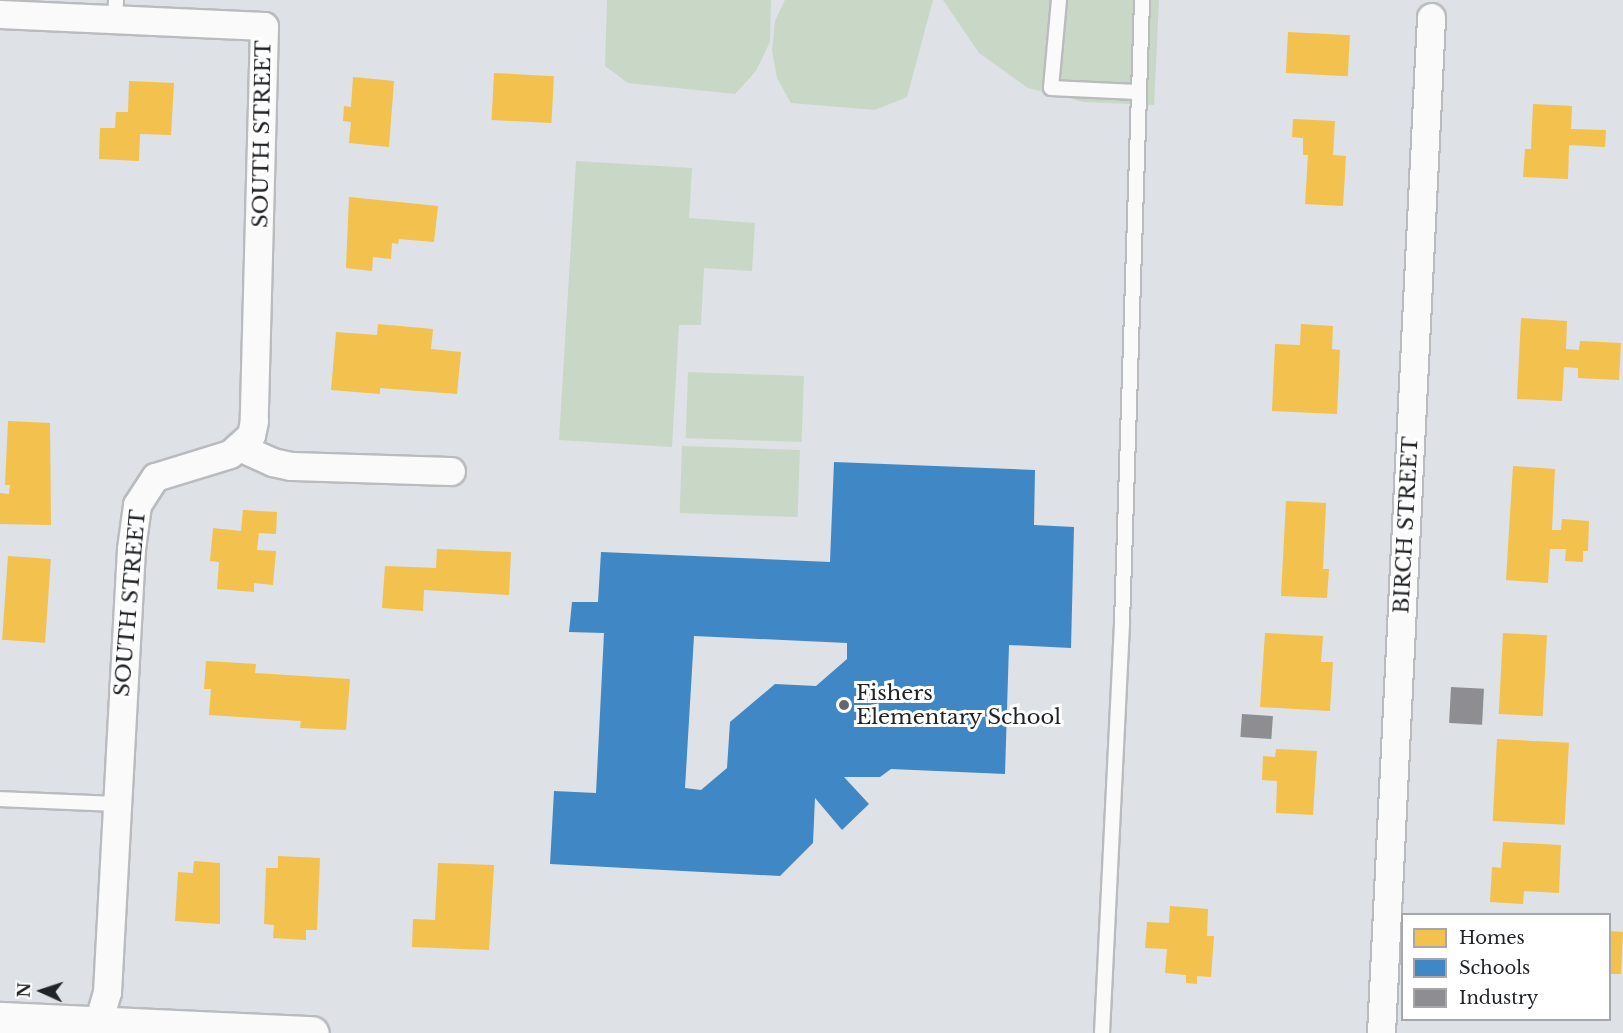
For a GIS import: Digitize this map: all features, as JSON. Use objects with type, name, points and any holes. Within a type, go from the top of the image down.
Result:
[{"type":"street","points":[[0,14],[115,9]]},
{"type":"street","name":"SOUTH STREET","points":[[96,1029],[107,992],[115,804],[137,505],[155,477],[215,460],[238,447],[250,435],[257,397],[264,26],[115,9]]},
{"type":"street","name":"BIRCH STREET","points":[[1381,1033],[1431,17]]},
{"type":"street","points":[[238,447],[272,462],[291,466],[451,471]]},
{"type":"street","points":[[0,1019],[96,1029],[312,1033]]},
{"type":"lane","points":[[1059,0],[1051,88],[1137,92]]},
{"type":"lane","points":[[1102,1033],[1122,611],[1137,92],[1142,0]]},
{"type":"lane","points":[[0,799],[115,804]]},
{"type":"green space","points":[[607,0],[771,0],[770,42],[756,71],[735,94],[628,83],[605,66]]},
{"type":"green space","points":[[785,0],[933,0],[907,97],[875,110],[791,103],[777,78],[772,50],[775,21]]},
{"type":"green space","points":[[943,0],[1159,0],[1154,105],[1084,102],[1028,88],[979,53]]},
{"type":"green space","points":[[576,161],[692,168],[689,218],[755,223],[752,271],[704,268],[701,325],[679,325],[672,447],[559,440]]},
{"type":"green space","points":[[688,372],[804,376],[802,442],[686,438]]},
{"type":"green space","points":[[682,446],[800,450],[798,517],[680,513]]},
{"type":"building: Homes","points":[[1288,32],[1350,35],[1348,76],[1286,73]]},
{"type":"building: Homes","points":[[494,73],[554,76],[551,123],[492,120]]},
{"type":"building: Homes","points":[[353,77],[394,81],[389,147],[349,143],[351,122],[343,121],[344,106],[351,107]]},
{"type":"building: Homes","points":[[129,81],[174,83],[171,135],[140,134],[139,161],[99,159],[100,128],[115,128],[116,112],[128,112]]},
{"type":"building: Homes","points":[[1533,104],[1572,106],[1571,129],[1606,130],[1605,147],[1569,145],[1568,179],[1523,177],[1525,149],[1531,149]]},
{"type":"building: Homes","points":[[1293,119],[1335,121],[1333,155],[1346,156],[1343,206],[1305,204],[1308,155],[1303,155],[1303,138],[1292,137]]},
{"type":"building: Homes","points":[[349,197],[438,206],[434,242],[399,239],[398,244],[392,243],[391,259],[373,257],[372,271],[346,268]]},
{"type":"building: Homes","points":[[1521,318],[1567,321],[1566,349],[1579,350],[1580,341],[1621,343],[1619,380],[1578,378],[1578,368],[1564,367],[1562,401],[1517,399]]},
{"type":"building: Homes","points":[[378,324],[433,329],[431,349],[461,352],[457,394],[380,388],[380,394],[331,390],[336,332],[377,335]]},
{"type":"building: Homes","points":[[1301,324],[1333,326],[1332,349],[1340,350],[1337,414],[1272,411],[1275,344],[1300,345]]},
{"type":"building: Homes","points":[[8,421],[50,423],[51,525],[0,524],[0,493],[9,494],[10,485],[5,485]]},
{"type":"building: Homes","points":[[1513,466],[1555,469],[1552,530],[1561,530],[1562,519],[1589,521],[1588,551],[1583,551],[1583,562],[1565,561],[1566,549],[1550,549],[1548,583],[1506,580]]},
{"type":"building: Homes","points":[[1286,501],[1326,503],[1323,569],[1329,569],[1327,598],[1281,596]]},
{"type":"building: Homes","points":[[243,510],[277,512],[276,534],[259,533],[257,550],[276,551],[273,585],[254,583],[254,592],[217,589],[219,562],[210,561],[213,528],[241,531]]},
{"type":"building: Homes","points":[[437,549],[511,552],[509,595],[424,590],[423,611],[382,608],[385,566],[436,568]]},
{"type":"building: Homes","points":[[8,556],[51,559],[45,643],[2,640]]},
{"type":"building: Homes","points":[[1265,633],[1323,636],[1321,662],[1333,662],[1330,711],[1260,707]]},
{"type":"building: Homes","points":[[1503,633],[1547,635],[1543,716],[1499,714]]},
{"type":"building: Homes","points":[[206,661],[256,664],[255,673],[350,679],[346,730],[300,728],[301,721],[209,715],[211,689],[204,689]]},
{"type":"building: Homes","points":[[1497,739],[1569,743],[1565,825],[1493,821]]},
{"type":"building: Homes","points":[[1276,749],[1317,751],[1313,815],[1276,813],[1277,781],[1262,780],[1263,756],[1275,757]]},
{"type":"building: Homes","points":[[1503,842],[1561,845],[1559,893],[1524,891],[1523,904],[1490,902],[1492,867],[1501,868]]},
{"type":"building: Homes","points":[[278,856],[320,858],[317,930],[306,930],[306,940],[273,938],[274,925],[264,924],[266,868],[278,868]]},
{"type":"building: Homes","points":[[194,861],[220,863],[220,924],[175,921],[178,872],[193,873]]},
{"type":"building: Homes","points":[[438,863],[494,865],[489,950],[412,947],[413,919],[435,920]]},
{"type":"building: Homes","points":[[1170,906],[1208,909],[1207,936],[1214,936],[1211,977],[1197,976],[1197,984],[1186,983],[1186,975],[1165,973],[1167,949],[1145,948],[1147,922],[1169,923]]},
{"type":"building: Homes","points":[[1611,931],[1623,932],[1621,974],[1611,974]]},
{"type":"building: Schools","name":"Fishers Elementary School","points":[[834,462],[1035,470],[1034,525],[1074,527],[1071,648],[1009,645],[1005,774],[891,769],[880,777],[844,777],[869,804],[842,830],[815,798],[813,843],[780,876],[550,864],[554,791],[596,793],[604,633],[569,632],[572,602],[598,602],[601,552],[830,562]],"holes":[[[694,636],[847,643],[847,659],[816,686],[775,684],[730,722],[727,768],[701,790],[685,788]]]},
{"type":"building: Industry","points":[[1451,687],[1484,689],[1482,725],[1449,723]]},
{"type":"building: Industry","points":[[1242,714],[1273,716],[1271,739],[1240,737]]},
{"type":"place","name":"Fishers Elementary School","points":[[844,705]]}]
